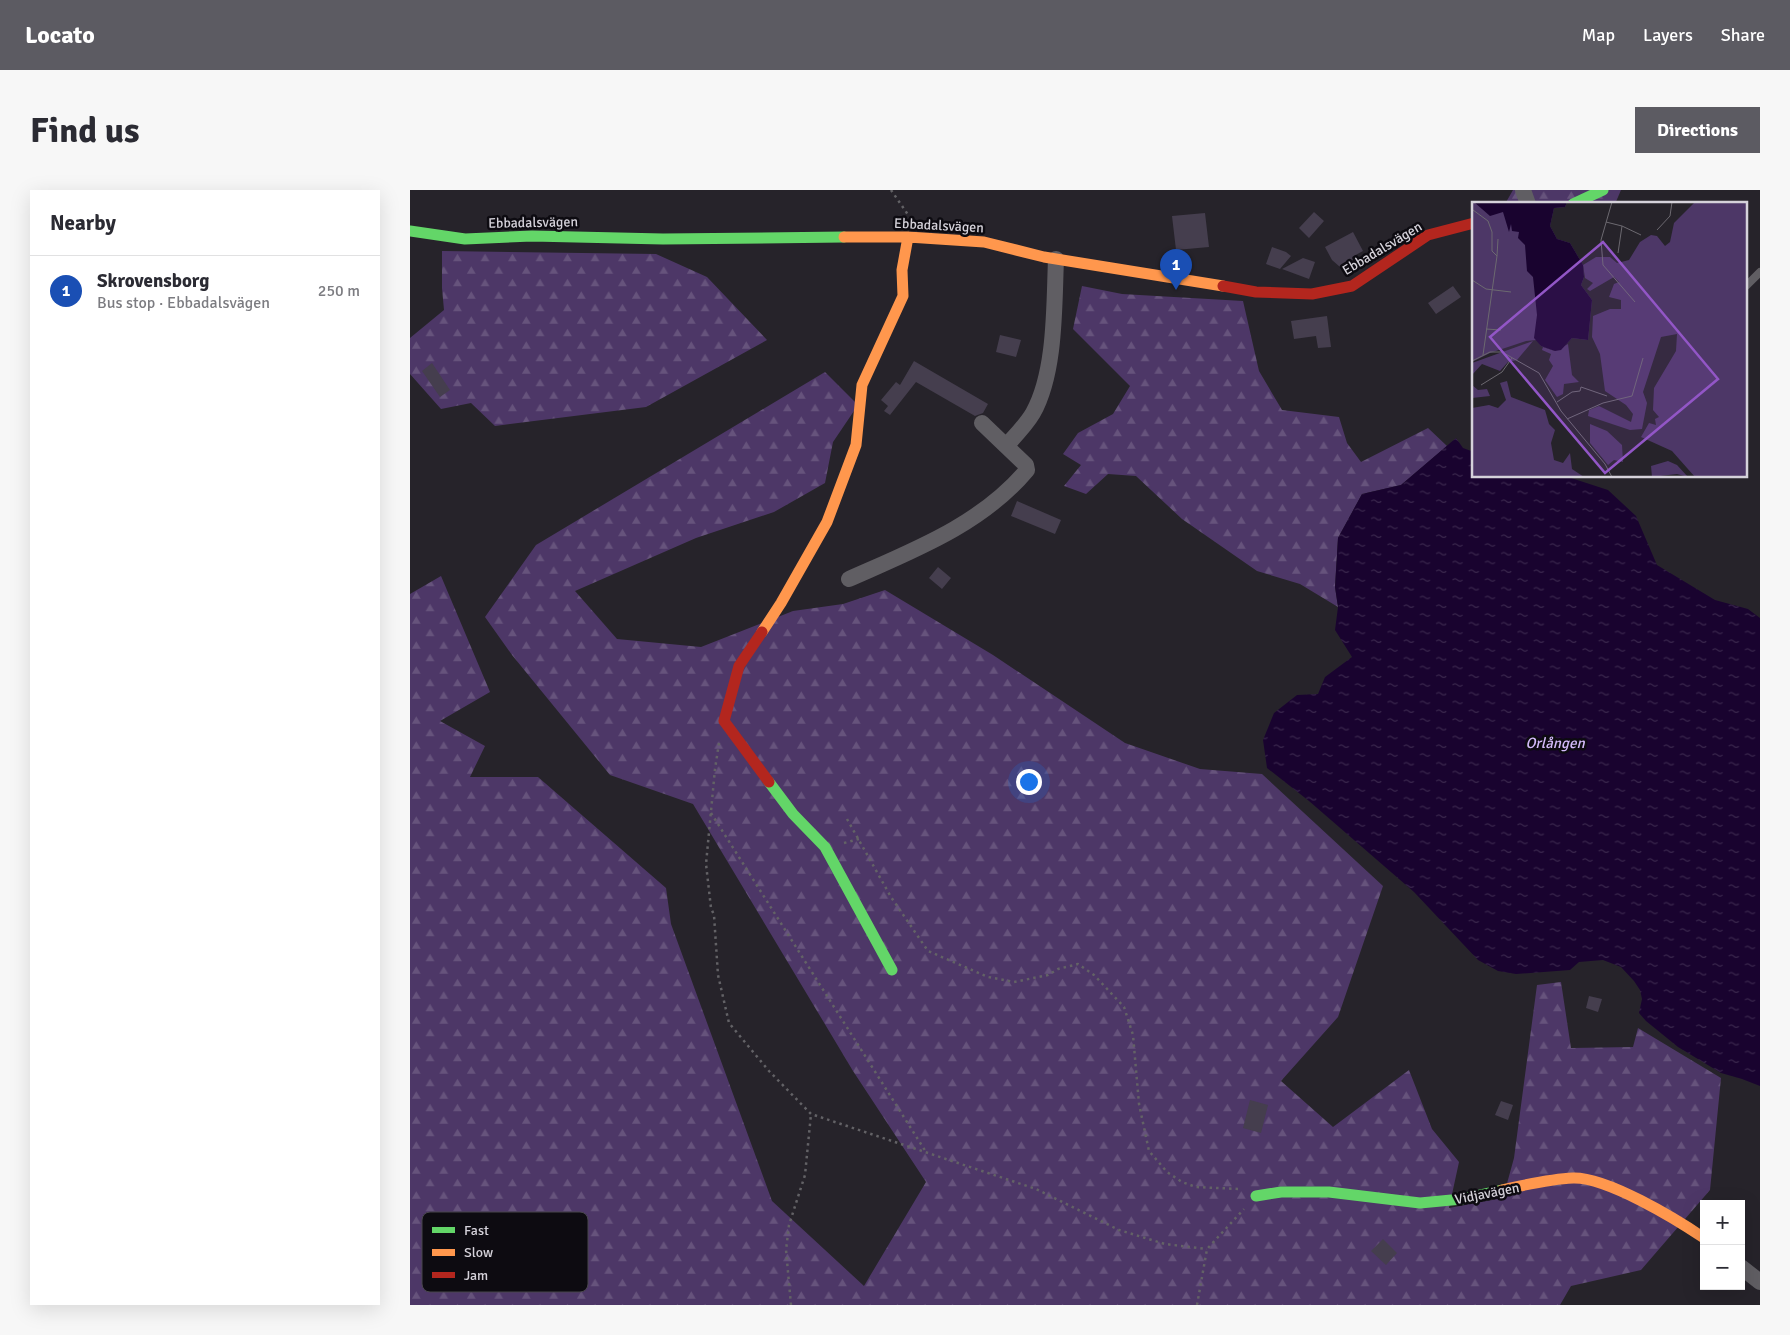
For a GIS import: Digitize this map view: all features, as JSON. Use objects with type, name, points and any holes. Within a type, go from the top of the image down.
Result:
[{"type":"street","points":[[1523,190],[1527,202]]},
{"type":"street","points":[[1577,202],[1602,190]]},
{"type":"street","name":"Ebbadalsvägen","points":[[410,231],[465,239],[532,236],[663,239],[908,237],[984,242],[1056,259],[1256,292],[1312,294],[1352,286],[1428,235],[1472,224]]},
{"type":"street","points":[[892,970],[825,847],[793,814],[724,721],[739,666],[781,603],[827,522],[856,445],[862,385],[903,296],[902,270],[908,237]]},
{"type":"street","points":[[1006,446],[1033,414],[1047,372],[1053,327],[1056,259]]},
{"type":"street","points":[[849,579],[956,529],[990,505],[1027,470],[1026,466],[982,423]]},
{"type":"street","name":"Vidjavägen","points":[[1256,1196],[1281,1192],[1329,1192],[1420,1203],[1462,1199],[1539,1182],[1575,1178],[1597,1182],[1622,1192],[1682,1223],[1700,1235]]},
{"type":"street","points":[[1745,1270],[1760,1282]]},
{"type":"lane","points":[[1748,284],[1760,272]]},
{"type":"path","points":[[891,190],[925,239]]},
{"type":"path","points":[[724,721],[715,770],[706,864],[711,908],[714,915],[718,975],[729,1023],[769,1071],[811,1114],[1036,1189],[1120,1230],[1165,1244],[1207,1249]]},
{"type":"path","points":[[711,813],[927,1153]]},
{"type":"path","points":[[847,819],[890,898],[928,950],[988,977],[1014,982],[1048,975],[1058,969],[1078,964],[1094,974],[1124,1007],[1133,1035],[1139,1104],[1149,1151],[1167,1172],[1182,1182],[1196,1187],[1238,1189],[1256,1196],[1207,1249],[1197,1305]]},
{"type":"path","points":[[791,1305],[786,1250],[789,1225],[805,1175],[811,1114]]},
{"type":"green space","points":[[1513,190],[1621,190],[1616,202],[1506,202]]},
{"type":"green space","points":[[442,251],[656,254],[707,277],[767,340],[646,407],[495,426],[471,403],[441,409],[410,374],[410,338],[444,310]]},
{"type":"green space","points":[[1082,286],[1122,294],[1243,301],[1259,371],[1282,410],[1339,417],[1347,443],[1361,462],[1428,428],[1447,446],[1401,485],[1362,494],[1338,538],[1335,587],[1338,607],[1300,584],[1257,571],[1182,519],[1136,476],[1108,474],[1086,494],[1064,486],[1081,465],[1063,454],[1078,433],[1113,414],[1130,386],[1073,329]]},
{"type":"green space","points":[[825,372],[858,405],[833,442],[825,483],[774,512],[696,538],[575,591],[617,639],[701,647],[793,611],[843,604],[885,590],[993,655],[1125,743],[1200,769],[1262,774],[1383,886],[1338,1017],[1281,1081],[1333,1127],[1409,1070],[1432,1129],[1459,1162],[1449,1208],[1503,1198],[1514,1158],[1537,985],[1561,982],[1571,1048],[1633,1047],[1638,1028],[1721,1078],[1710,1190],[1641,1270],[1571,1286],[1560,1305],[410,1305],[410,594],[441,576],[490,692],[440,721],[485,746],[470,777],[538,777],[666,888],[671,924],[772,1201],[864,1286],[926,1182],[853,1071],[693,804],[610,775],[512,655],[485,617],[536,545]]},
{"type":"water","name":"Orlången","points":[[1456,438],[1463,448],[1472,451],[1472,478],[1571,478],[1608,490],[1636,516],[1657,565],[1715,600],[1748,609],[1760,618],[1760,1086],[1721,1073],[1678,1047],[1646,1021],[1639,1013],[1642,999],[1640,990],[1621,967],[1603,960],[1579,962],[1570,970],[1516,974],[1498,971],[1478,960],[1414,892],[1309,801],[1267,768],[1263,740],[1274,713],[1297,695],[1318,694],[1325,677],[1352,657],[1335,630],[1338,607],[1335,587],[1338,538],[1362,494],[1401,485]]},
{"type":"building","points":[[1314,212],[1324,221],[1309,238],[1299,228]]},
{"type":"building","points":[[1205,213],[1209,247],[1176,250],[1172,216]]},
{"type":"building","points":[[1353,232],[1363,251],[1352,257],[1353,260],[1340,267],[1332,260],[1325,247]]},
{"type":"building","points":[[1272,247],[1291,256],[1280,269],[1266,264]]},
{"type":"building","points":[[1303,258],[1315,262],[1309,279],[1282,269]]},
{"type":"building","points":[[1453,286],[1461,297],[1436,314],[1428,303]]},
{"type":"building","points":[[1327,316],[1331,347],[1318,348],[1316,336],[1294,339],[1291,321]]},
{"type":"building","points":[[1000,335],[1021,340],[1016,357],[996,352]]},
{"type":"building","points":[[914,361],[988,404],[983,413],[975,416],[916,382],[890,415],[884,411],[888,406],[881,400],[896,382],[900,385]]},
{"type":"building","points":[[432,363],[450,390],[440,397],[422,371]]},
{"type":"building","points":[[1017,501],[1061,520],[1055,534],[1011,516]]},
{"type":"building","points":[[938,567],[951,578],[942,589],[929,578]]},
{"type":"building","points":[[1589,996],[1602,999],[1598,1012],[1586,1008]]},
{"type":"building","points":[[1250,1100],[1268,1105],[1261,1133],[1243,1128]]},
{"type":"building","points":[[1501,1101],[1513,1105],[1508,1120],[1495,1115]]},
{"type":"building","points":[[1383,1239],[1397,1253],[1386,1265],[1371,1251]]},
{"type":"traffic: fast","points":[[1577,202],[1603,190]]},
{"type":"traffic: fast","points":[[410,231],[465,239],[532,236],[663,239],[844,237]]},
{"type":"traffic: fast","points":[[769,782],[793,814],[825,847],[892,970]]},
{"type":"traffic: fast","points":[[1256,1196],[1281,1192],[1329,1192],[1420,1203],[1462,1199],[1502,1190]]},
{"type":"traffic: slow","points":[[844,237],[908,237],[984,242],[1044,257],[1223,286]]},
{"type":"traffic: slow","points":[[762,632],[781,603],[827,522],[856,445],[862,385],[903,296],[902,270],[908,237]]},
{"type":"traffic: slow","points":[[1502,1190],[1537,1182],[1573,1178],[1587,1180],[1604,1184],[1641,1201],[1700,1235]]},
{"type":"traffic: jam","points":[[1223,286],[1256,292],[1312,294],[1352,286],[1428,235],[1472,224]]},
{"type":"traffic: jam","points":[[762,632],[739,666],[724,721],[769,782]]},
{"type":"place","name":"Skrovensborg","points":[[1176,290]]}]
